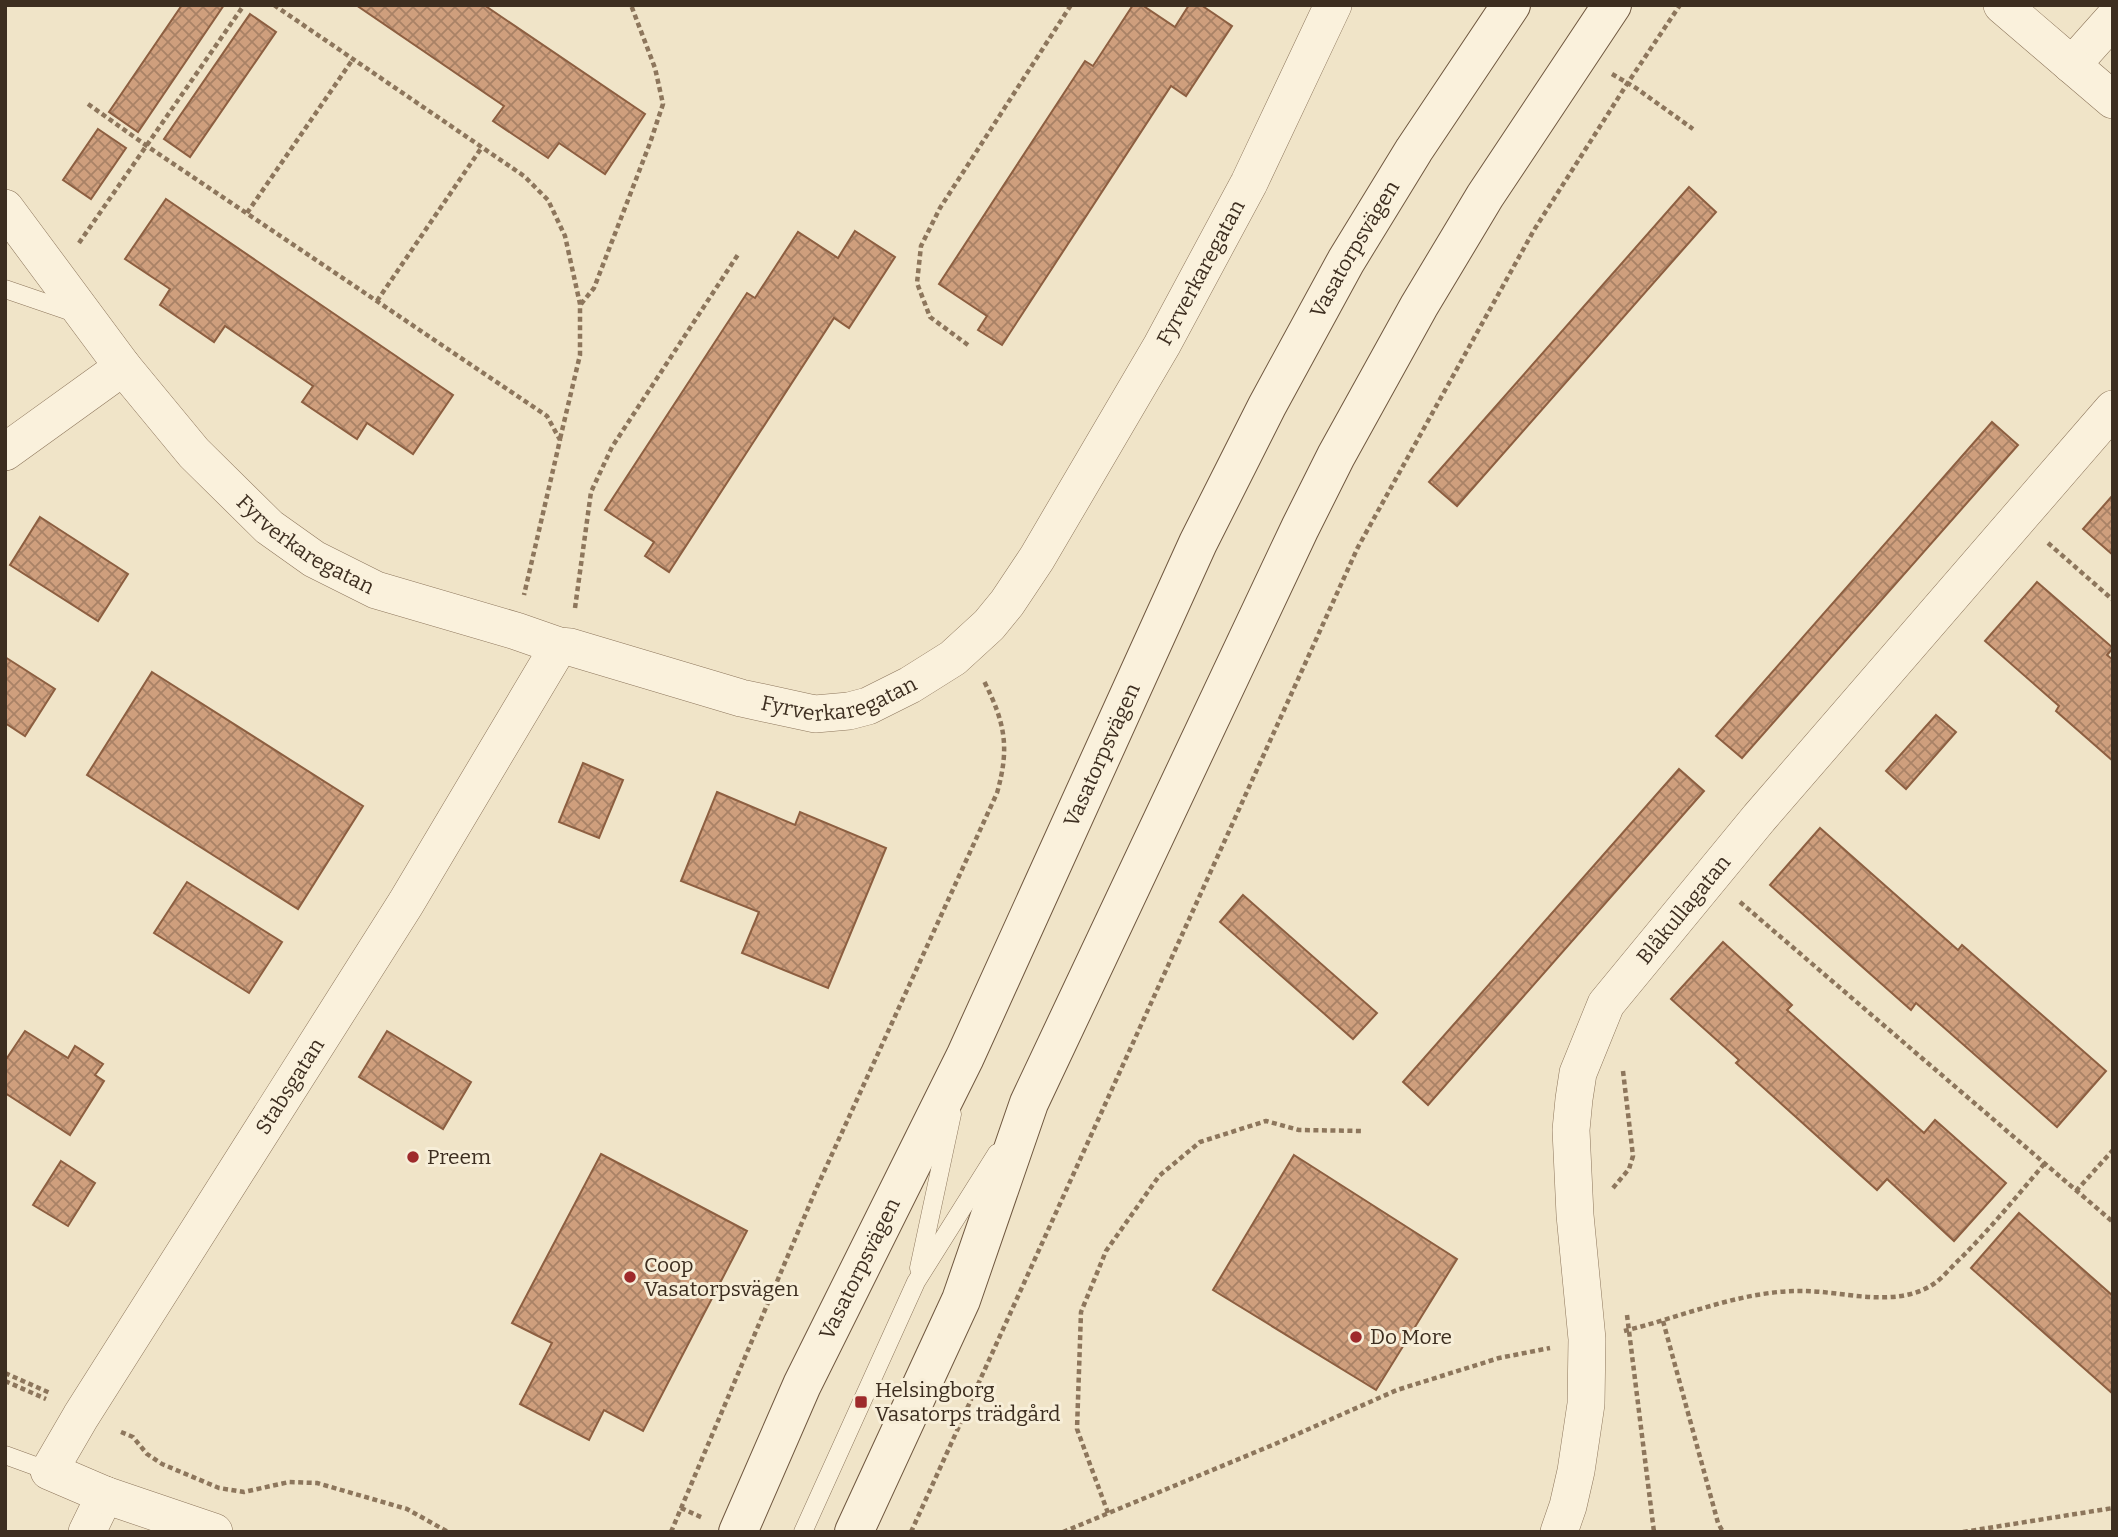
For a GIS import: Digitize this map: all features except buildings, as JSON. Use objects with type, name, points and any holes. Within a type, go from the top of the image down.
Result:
[{"type":"main road","name":"Vasatorpsvägen","points":[[737,1532],[802,1384],[965,1057],[1198,543],[1267,407],[1346,261],[1414,150],[1511,5]]},
{"type":"main road","points":[[854,1532],[961,1300],[1028,1103],[1261,606],[1336,457],[1419,306],[1485,196],[1612,5]]},
{"type":"street","name":"Fyrverkaregatan","points":[[5,208],[123,367],[194,453],[269,527],[314,559],[376,590],[741,698],[815,714],[849,711],[885,699],[933,673],[967,646],[998,614],[1022,580],[1162,345],[1249,183],[1333,5]]},
{"type":"street","points":[[2002,5],[2113,100]]},
{"type":"street","points":[[2072,65],[2113,19]]},
{"type":"street","points":[[5,452],[123,367]]},
{"type":"street","name":"Blåkullagatan","points":[[1559,1532],[1576,1471],[1586,1404],[1587,1339],[1575,1215],[1572,1130],[1578,1073],[1606,1004],[1711,876],[2113,409]]},
{"type":"street","name":"Stabsgatan","points":[[49,1471],[564,647]]},
{"type":"street","points":[[49,1471],[105,1495],[214,1532]]},
{"type":"street","points":[[87,1532],[105,1495]]},
{"type":"lane","points":[[5,289],[87,317]]},
{"type":"lane","points":[[916,1282],[965,1057]]},
{"type":"lane","points":[[803,1532],[916,1282],[1028,1103]]},
{"type":"lane","points":[[5,1455],[49,1471]]},
{"type":"path","points":[[51,270],[84,237],[244,5]]},
{"type":"path","points":[[274,5],[524,176],[548,200],[565,236],[580,304],[580,355],[516,631]]},
{"type":"path","points":[[580,304],[594,288],[663,104],[655,68],[631,5]]},
{"type":"path","points":[[968,345],[930,317],[917,283],[921,246],[940,208],[1071,5]]},
{"type":"path","points":[[911,1532],[1358,547],[1534,230],[1680,5]]},
{"type":"path","points":[[247,214],[353,59]]},
{"type":"path","points":[[88,104],[547,416],[560,440]]},
{"type":"path","points":[[377,301],[482,147]]},
{"type":"path","points":[[564,647],[591,492],[612,447],[739,253]]},
{"type":"path","points":[[2018,517],[2113,600]]},
{"type":"path","points":[[2049,544],[2058,533]]},
{"type":"path","points":[[671,1532],[817,1187],[997,793],[1005,758],[1003,727],[967,646]]},
{"type":"path","points":[[1711,876],[2113,1222]]},
{"type":"path","points":[[1606,1196],[1629,1168],[1633,1156],[1622,1074],[1624,1064]]},
{"type":"path","points":[[1108,1513],[1077,1429],[1081,1312],[1106,1251],[1159,1176],[1200,1142],[1266,1121],[1299,1130],[1363,1130]]},
{"type":"path","points":[[2076,1191],[2113,1150]]},
{"type":"path","points":[[1629,1329],[1774,1292],[1806,1291],[1888,1297],[1912,1293],[1933,1285],[1975,1244],[2045,1163]]},
{"type":"path","points":[[1625,1303],[1654,1532]]},
{"type":"path","points":[[1663,1321],[1718,1524],[1723,1532]]},
{"type":"path","points":[[1063,1532],[1397,1390],[1499,1358],[1558,1346]]},
{"type":"path","points":[[5,1373],[86,1409]]},
{"type":"path","points":[[5,1381],[46,1399]]},
{"type":"path","points":[[121,1432],[133,1437],[147,1454],[162,1464],[219,1488],[244,1492],[289,1482],[317,1483],[407,1509],[447,1532]]},
{"type":"path","points":[[1963,1532],[2113,1508]]},
{"type":"place","name":"Preem","points":[[413,1157]]},
{"type":"place","name":"Coop Vasatorpsvägen","points":[[630,1277]]},
{"type":"place","name":"Do More","points":[[1356,1337]]},
{"type":"place","name":"Helsingborg Vasatorps trädgård","points":[[861,1402]]}]
